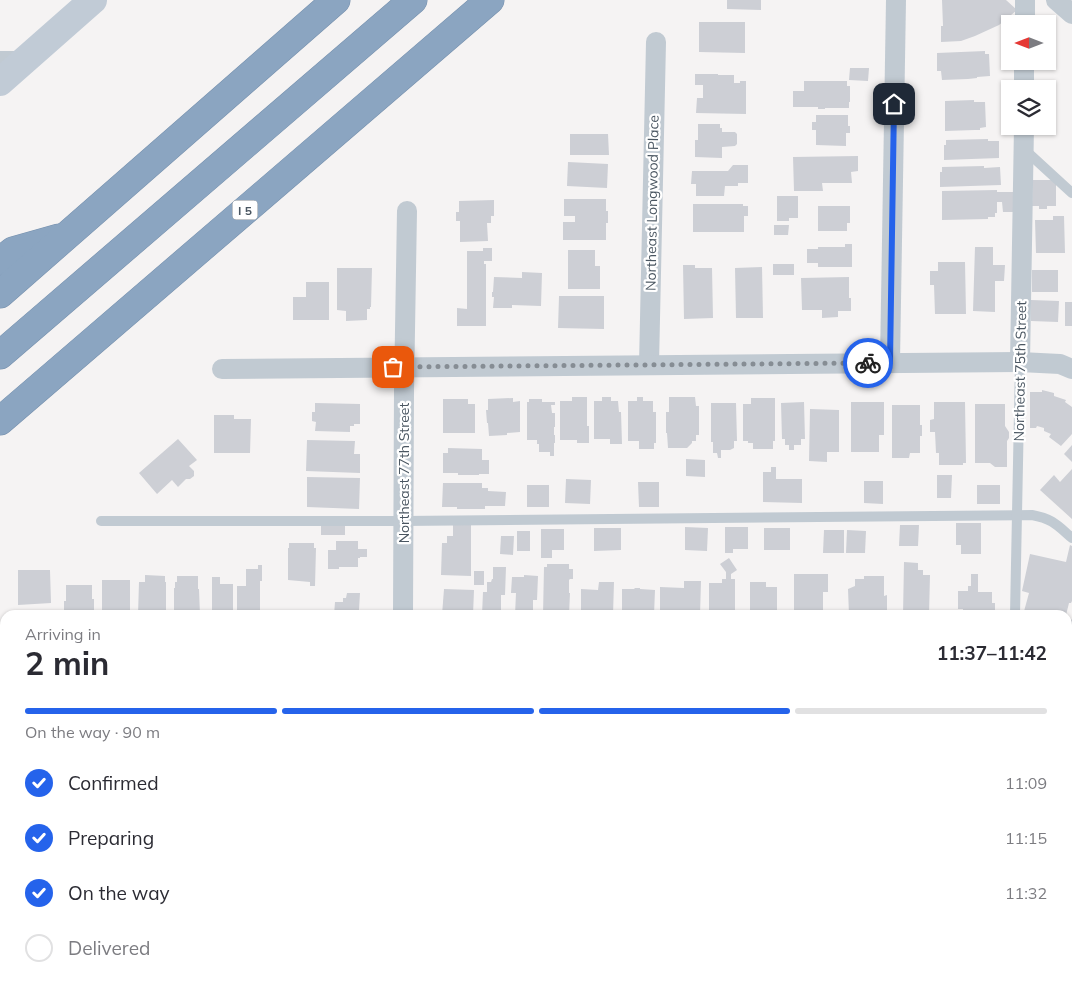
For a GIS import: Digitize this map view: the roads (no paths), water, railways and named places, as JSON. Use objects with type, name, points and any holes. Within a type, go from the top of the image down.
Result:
[{"type":"highway","points":[[0,294],[336,0]]},
{"type":"highway","points":[[0,355],[413,0]]},
{"type":"highway","name":"I 5","points":[[0,421],[490,0]]},
{"type":"highway","points":[[0,261],[13,251],[66,236]]},
{"type":"main road","points":[[0,82],[12,61],[93,0]]},
{"type":"street","points":[[890,362],[896,0]]},
{"type":"street","points":[[1025,0],[1025,15]]},
{"type":"street","points":[[1056,0],[1072,14]]},
{"type":"street","name":"Northeast Longwood Place","points":[[649,365],[656,42]]},
{"type":"street","name":"Northeast 75th Street","points":[[1020,362],[1024,135]]},
{"type":"street","name":"Northeast 77th Street","points":[[403,610],[404,367],[408,210]]},
{"type":"street","points":[[222,369],[1020,362],[1060,364],[1072,369]]},
{"type":"lane","points":[[1023,149],[1072,193]]},
{"type":"lane","name":"Northeast 75th Street","points":[[1015,610],[1020,362]]},
{"type":"lane","points":[[101,521],[403,521],[1032,515],[1046,518],[1057,524],[1072,538]]}]
